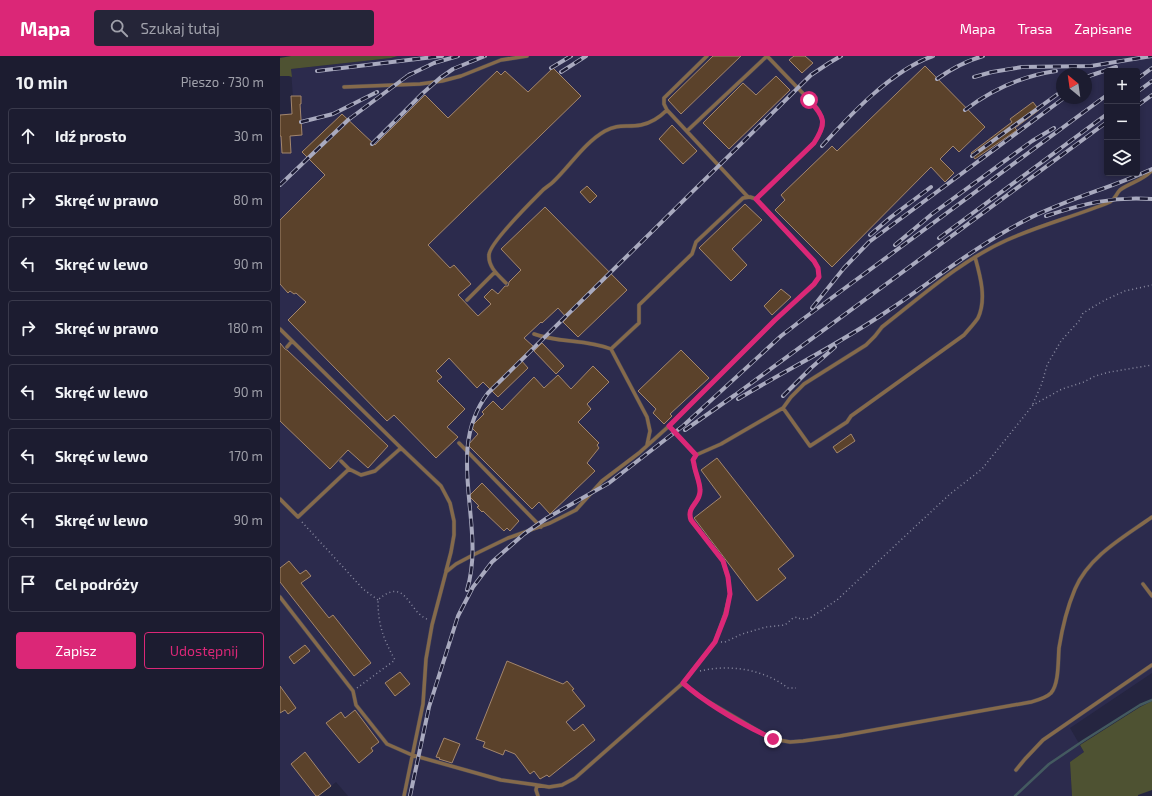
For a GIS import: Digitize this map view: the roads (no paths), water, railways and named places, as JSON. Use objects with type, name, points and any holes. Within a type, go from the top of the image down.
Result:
[{"type":"lane","points":[[344,87],[420,84],[442,81],[461,76],[501,60],[527,56]]},
{"type":"lane","points":[[707,56],[664,98],[664,104],[667,110],[748,197]]},
{"type":"lane","points":[[687,131],[767,56],[817,108],[823,118],[823,124],[814,143],[756,199]]},
{"type":"lane","points":[[506,283],[489,264],[488,253],[498,239],[542,190],[552,183],[594,139],[613,127],[623,125],[640,125],[651,121],[667,110]]},
{"type":"lane","points":[[280,597],[353,691],[356,705],[387,744],[412,755],[501,780],[549,787],[562,785],[575,778],[683,683],[715,642],[726,614],[730,594],[728,577],[723,561],[691,520],[689,514],[691,508],[699,498],[700,490],[693,460],[696,455],[721,444],[783,408],[791,397],[804,384],[866,345],[882,327],[939,281],[975,257],[1006,240],[1110,202],[1115,198],[1118,192],[1126,186],[1146,177],[1152,170]]},
{"type":"lane","points":[[446,572],[456,564],[492,546],[541,527],[576,510],[602,481],[669,426],[775,320],[814,284],[819,277],[818,268],[814,261],[756,199],[748,197],[743,198],[696,242],[692,254],[639,305],[639,323],[611,349]]},
{"type":"lane","points":[[783,408],[810,446],[847,422],[851,416],[964,335],[979,316],[982,301],[981,282],[975,257]]},
{"type":"lane","points":[[467,300],[495,272]]},
{"type":"lane","points":[[280,329],[441,486],[450,503],[454,521],[452,552],[433,621],[426,659],[423,704],[404,796]]},
{"type":"lane","points":[[534,334],[544,338],[602,346],[611,349],[646,417],[650,431],[646,446]]},
{"type":"lane","points":[[287,347],[292,341]]},
{"type":"lane","points":[[669,426],[696,455]]},
{"type":"lane","points":[[459,443],[541,527]]},
{"type":"lane","points":[[341,460],[349,469],[361,476],[375,471],[401,448]]},
{"type":"lane","points":[[280,499],[298,517],[349,469]]},
{"type":"lane","points":[[683,683],[697,695],[760,732],[773,739],[790,742],[804,742],[840,736],[1031,702],[1044,698],[1051,693],[1055,686],[1066,618],[1075,589],[1084,573],[1096,558],[1152,517]]},
{"type":"lane","points":[[1143,584],[1152,596]]},
{"type":"lane","points":[[1016,770],[1043,740],[1152,665]]},
{"type":"lane","points":[[537,785],[536,790],[538,796]]},
{"type":"waterway","points":[[1015,796],[1049,764],[1140,705],[1152,700]]},
{"type":"railway","points":[[317,71],[442,56]]},
{"type":"railway","points":[[407,76],[434,63],[458,56]]},
{"type":"railway","points":[[372,144],[440,78],[453,69],[485,56]]},
{"type":"railway","points":[[551,68],[571,56]]},
{"type":"railway","points":[[561,72],[586,56]]},
{"type":"railway","points":[[467,590],[472,565],[471,515],[467,464],[469,440],[475,416],[488,393],[811,75],[841,56]]},
{"type":"railway","points":[[822,146],[845,121],[887,82],[902,72],[933,56]]},
{"type":"railway","points":[[937,79],[959,66],[983,56]]},
{"type":"railway","points":[[974,77],[992,72],[1022,67],[1091,66],[1152,56]]},
{"type":"railway","points":[[1092,75],[1116,67]]},
{"type":"railway","points":[[1140,77],[1152,68]]},
{"type":"railway","points":[[965,110],[1008,84],[1031,76],[1056,71]]},
{"type":"railway","points":[[280,185],[348,120],[410,74]]},
{"type":"railway","points":[[1140,90],[1152,81]]},
{"type":"railway","points":[[301,122],[333,114],[377,92]]},
{"type":"railway","points":[[972,156],[1056,95]]},
{"type":"railway","points":[[1140,104],[1152,95]]},
{"type":"railway","points":[[410,796],[429,707],[458,616],[473,587],[492,562],[524,534],[547,518],[609,483],[683,426],[781,336],[1104,97]]},
{"type":"railway","points":[[812,308],[844,268],[869,242],[1056,104]]},
{"type":"railway","points":[[939,238],[1104,116]]},
{"type":"railway","points":[[685,430],[735,395],[1104,124]]},
{"type":"railway","points":[[895,245],[932,214],[1032,141],[1054,128]]},
{"type":"railway","points":[[738,399],[871,322],[990,240],[1041,213],[1152,169]]},
{"type":"railway","points":[[870,235],[931,187]]},
{"type":"railway","points":[[1046,216],[1098,202],[1138,198],[1152,199]]},
{"type":"railway","points":[[783,396],[835,347]]}]
